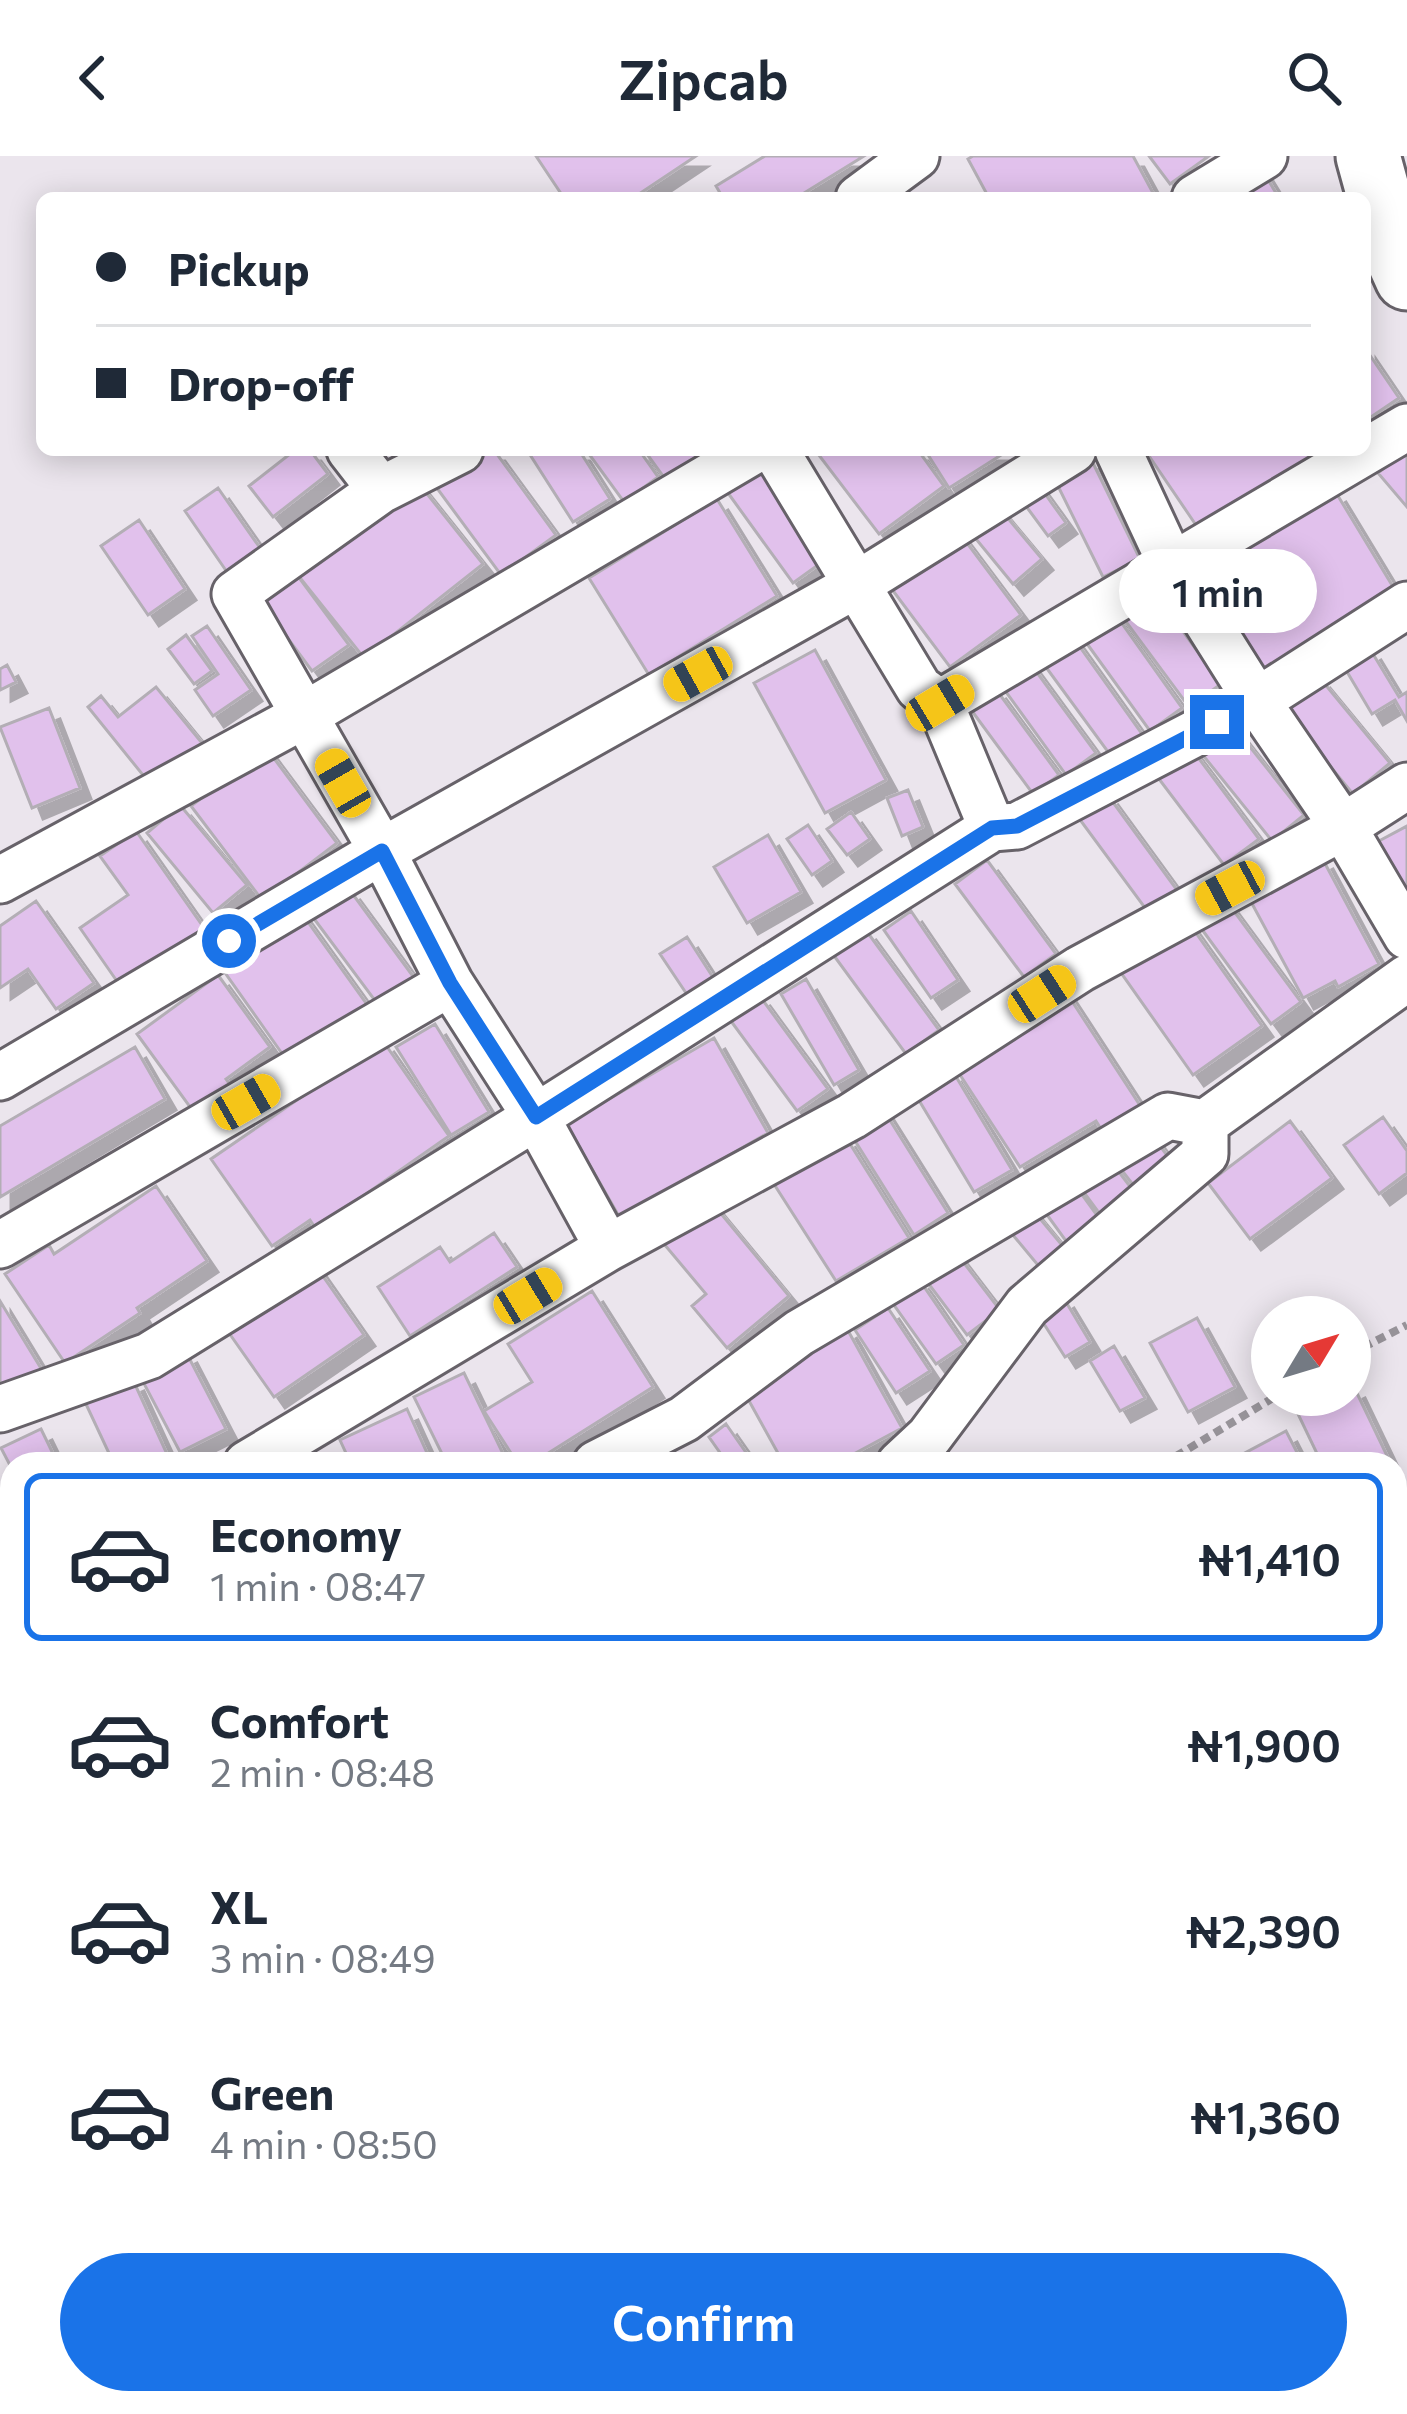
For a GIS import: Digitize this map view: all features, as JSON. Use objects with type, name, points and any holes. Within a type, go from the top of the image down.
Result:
[{"type":"street","points":[[867,192],[916,156]]},
{"type":"street","points":[[1205,192],[1264,156]]},
{"type":"street","points":[[1368,156],[1388,263]]},
{"type":"street","points":[[1371,448],[1407,427]]},
{"type":"street","points":[[355,456],[381,490]]},
{"type":"street","points":[[448,456],[381,490],[235,594],[382,851],[450,983],[536,1117],[608,1248]]},
{"type":"street","points":[[0,880],[303,716],[745,456]]},
{"type":"street","points":[[780,456],[919,688],[940,703],[992,828]]},
{"type":"street","points":[[0,1077],[382,851],[856,585],[1062,456]]},
{"type":"street","points":[[1121,456],[1172,566],[1343,826],[1407,936]]},
{"type":"street","points":[[940,703],[1358,456]]},
{"type":"street","points":[[0,1409],[149,1356],[992,828],[1017,826],[1257,701],[1407,605]]},
{"type":"street","points":[[268,1452],[608,1248],[852,1116],[1080,969],[1343,826],[1407,786]]},
{"type":"street","points":[[619,1452],[684,1418],[799,1333],[1168,1116],[1205,1123],[1407,978]]},
{"type":"street","points":[[0,1245],[450,983]]},
{"type":"street","points":[[913,1452],[1027,1306],[1204,1154],[1205,1123]]},
{"type":"path","points":[[1371,1343],[1407,1325]]},
{"type":"path","points":[[1183,1452],[1251,1411]]},
{"type":"building","points":[[536,156],[696,156],[642,192],[560,192]]},
{"type":"building","points":[[765,156],[864,156],[806,192],[720,192],[716,186]]},
{"type":"building","points":[[1133,156],[1152,192],[986,192],[968,159]]},
{"type":"building","points":[[1149,156],[1209,156],[1170,184]]},
{"type":"building","points":[[1262,170],[1275,192],[1225,192]]},
{"type":"building","points":[[1371,357],[1399,398],[1371,417]]},
{"type":"building","points":[[1407,449],[1407,507],[1378,473]]},
{"type":"building","points":[[287,456],[314,456],[328,474],[273,517],[249,486]]},
{"type":"building","points":[[464,456],[498,456],[556,535],[501,575],[431,480]]},
{"type":"building","points":[[531,456],[583,456],[610,499],[573,522]]},
{"type":"building","points":[[590,456],[643,456],[658,477],[624,502]]},
{"type":"building","points":[[648,456],[705,456],[668,483]]},
{"type":"building","points":[[820,456],[922,456],[944,486],[879,534]]},
{"type":"building","points":[[929,456],[1000,456],[949,488]]},
{"type":"building","points":[[1149,456],[1312,456],[1200,531]]},
{"type":"building","points":[[1090,457],[1140,559],[1103,577],[1053,476]]},
{"type":"building","points":[[760,469],[825,560],[793,583],[728,493]]},
{"type":"building","points":[[416,480],[483,564],[364,658],[297,574]]},
{"type":"building","points":[[1038,484],[1066,523],[1048,536],[1020,498]]},
{"type":"building","points":[[218,488],[260,548],[227,572],[185,511]]},
{"type":"building","points":[[1335,491],[1398,595],[1254,681],[1191,577]]},
{"type":"building","points":[[717,499],[777,596],[649,675],[589,578]]},
{"type":"building","points":[[996,504],[1042,559],[1013,584],[967,528]]},
{"type":"building","points":[[139,520],[185,589],[148,615],[101,546]]},
{"type":"building","points":[[958,531],[1021,615],[950,667],[888,584]]},
{"type":"building","points":[[286,560],[349,645],[312,671],[249,586]]},
{"type":"building","points":[[1154,591],[1221,684],[1189,707],[1121,615]]},
{"type":"building","points":[[1113,611],[1182,708],[1150,731],[1080,634]]},
{"type":"building","points":[[207,626],[251,690],[213,716],[195,690],[218,674],[192,636]]},
{"type":"building","points":[[186,635],[212,671],[194,684],[168,649]]},
{"type":"building","points":[[1072,636],[1142,734],[1111,756],[1040,659]]},
{"type":"building","points":[[1370,649],[1399,697],[1407,692],[1407,721],[1395,700],[1372,714],[1343,665]]},
{"type":"building","points":[[815,650],[886,780],[825,813],[754,683]]},
{"type":"building","points":[[1030,663],[1096,753],[1066,775],[1001,685]]},
{"type":"building","points":[[7,665],[16,682],[0,690],[0,669]]},
{"type":"building","points":[[1319,677],[1390,763],[1353,794],[1282,708]]},
{"type":"building","points":[[156,687],[202,743],[151,785],[88,707],[101,696],[118,717]]},
{"type":"building","points":[[995,688],[1059,775],[1033,794],[969,707]]},
{"type":"building","points":[[49,708],[80,788],[32,808],[0,727]]},
{"type":"building","points":[[1231,723],[1304,815],[1272,841],[1198,749]]},
{"type":"building","points":[[1191,748],[1259,839],[1224,865],[1156,775]]},
{"type":"building","points":[[267,749],[337,843],[262,900],[191,806]]},
{"type":"building","points":[[908,790],[923,827],[902,836],[887,798]]},
{"type":"building","points":[[1107,794],[1177,890],[1148,912],[1078,817]]},
{"type":"building","points":[[180,805],[247,885],[213,913],[147,833]]},
{"type":"building","points":[[851,812],[870,839],[847,855],[827,829]]},
{"type":"building","points":[[808,825],[832,861],[812,875],[787,839]]},
{"type":"building","points":[[1407,826],[1407,898],[1377,842]]},
{"type":"building","points":[[136,831],[204,928],[121,987],[80,928],[128,895],[100,856]]},
{"type":"building","points":[[768,835],[801,892],[747,923],[714,867]]},
{"type":"building","points":[[1322,858],[1379,964],[1338,987],[1335,981],[1303,998],[1249,898]]},
{"type":"building","points":[[987,860],[1056,954],[1024,977],[955,884]]},
{"type":"building","points":[[349,889],[415,979],[379,1006],[312,916]]},
{"type":"building","points":[[36,901],[94,983],[56,1009],[28,969],[0,988],[0,926]]},
{"type":"building","points":[[1228,903],[1301,1002],[1271,1024],[1198,924]]},
{"type":"building","points":[[300,911],[368,1006],[288,1062],[221,967]]},
{"type":"building","points":[[911,911],[958,980],[931,998],[884,930]]},
{"type":"building","points":[[1186,919],[1262,1026],[1193,1075],[1117,967]]},
{"type":"building","points":[[865,929],[939,1030],[906,1054],[832,953]]},
{"type":"building","points":[[687,937],[716,982],[690,999],[660,954]]},
{"type":"building","points":[[218,975],[270,1047],[226,1079],[235,1091],[198,1118],[137,1034]]},
{"type":"building","points":[[806,979],[859,1070],[834,1085],[781,994]]},
{"type":"building","points":[[1066,992],[1141,1107],[1103,1132],[1096,1121],[1020,1167],[953,1064]]},
{"type":"building","points":[[759,995],[828,1089],[797,1111],[728,1017]]},
{"type":"building","points":[[435,1024],[489,1112],[451,1135],[396,1047]]},
{"type":"building","points":[[714,1038],[768,1133],[620,1218],[566,1124]]},
{"type":"building","points":[[383,1041],[449,1136],[316,1229],[310,1220],[272,1246],[211,1159]]},
{"type":"building","points":[[135,1047],[165,1099],[0,1197],[0,1126]]},
{"type":"building","points":[[952,1070],[1012,1170],[974,1192],[914,1092]]},
{"type":"building","points":[[881,1106],[948,1213],[914,1235],[847,1128]]},
{"type":"building","points":[[1383,1117],[1407,1151],[1407,1173],[1379,1194],[1344,1145]]},
{"type":"building","points":[[1290,1121],[1332,1178],[1250,1239],[1208,1183]]},
{"type":"building","points":[[1149,1131],[1169,1158],[1134,1186],[1113,1159]]},
{"type":"building","points":[[845,1136],[909,1238],[836,1281],[772,1181]]},
{"type":"building","points":[[1106,1155],[1135,1193],[1102,1217],[1074,1179]]},
{"type":"building","points":[[1070,1178],[1099,1218],[1066,1241],[1037,1201]]},
{"type":"building","points":[[156,1186],[207,1261],[65,1363],[5,1274],[49,1245],[54,1254]]},
{"type":"building","points":[[1027,1203],[1066,1250],[1042,1270],[1003,1223]]},
{"type":"building","points":[[713,1204],[789,1296],[727,1348],[692,1306],[706,1294],[664,1244]]},
{"type":"building","points":[[494,1233],[517,1267],[410,1336],[378,1287],[440,1247],[450,1262]]},
{"type":"building","points":[[954,1250],[1000,1310],[967,1335],[922,1275]]},
{"type":"building","points":[[313,1262],[364,1335],[274,1397],[229,1333],[267,1307]]},
{"type":"building","points":[[918,1278],[964,1345],[936,1364],[889,1298]]},
{"type":"building","points":[[592,1291],[653,1387],[550,1452],[510,1452],[484,1411],[532,1382],[508,1344]]},
{"type":"building","points":[[1063,1297],[1090,1342],[1065,1357],[1037,1313]]},
{"type":"building","points":[[0,1301],[42,1370],[3,1394],[0,1388]]},
{"type":"building","points":[[888,1308],[930,1371],[896,1393],[855,1330]]},
{"type":"building","points":[[1197,1318],[1235,1387],[1188,1412],[1150,1343]]},
{"type":"building","points":[[846,1327],[902,1428],[857,1452],[777,1452],[743,1390]]},
{"type":"building","points":[[1114,1346],[1145,1398],[1120,1411],[1090,1361]]},
{"type":"building","points":[[186,1352],[226,1429],[180,1452],[140,1376]]},
{"type":"building","points":[[464,1373],[502,1452],[441,1452],[414,1397]]},
{"type":"building","points":[[133,1380],[166,1452],[108,1452],[85,1402]]},
{"type":"building","points":[[407,1409],[427,1452],[346,1452],[340,1440]]},
{"type":"building","points":[[1299,1416],[1368,1416],[1385,1452],[1316,1452]]},
{"type":"building","points":[[726,1424],[746,1452],[720,1452],[709,1437]]},
{"type":"building","points":[[41,1429],[52,1452],[3,1452],[1,1448]]},
{"type":"building","points":[[1286,1431],[1297,1452],[1247,1452]]},
{"type":"route","points":[[229,941],[382,851],[450,983],[536,1117],[992,828],[1017,826],[1217,722]]}]
